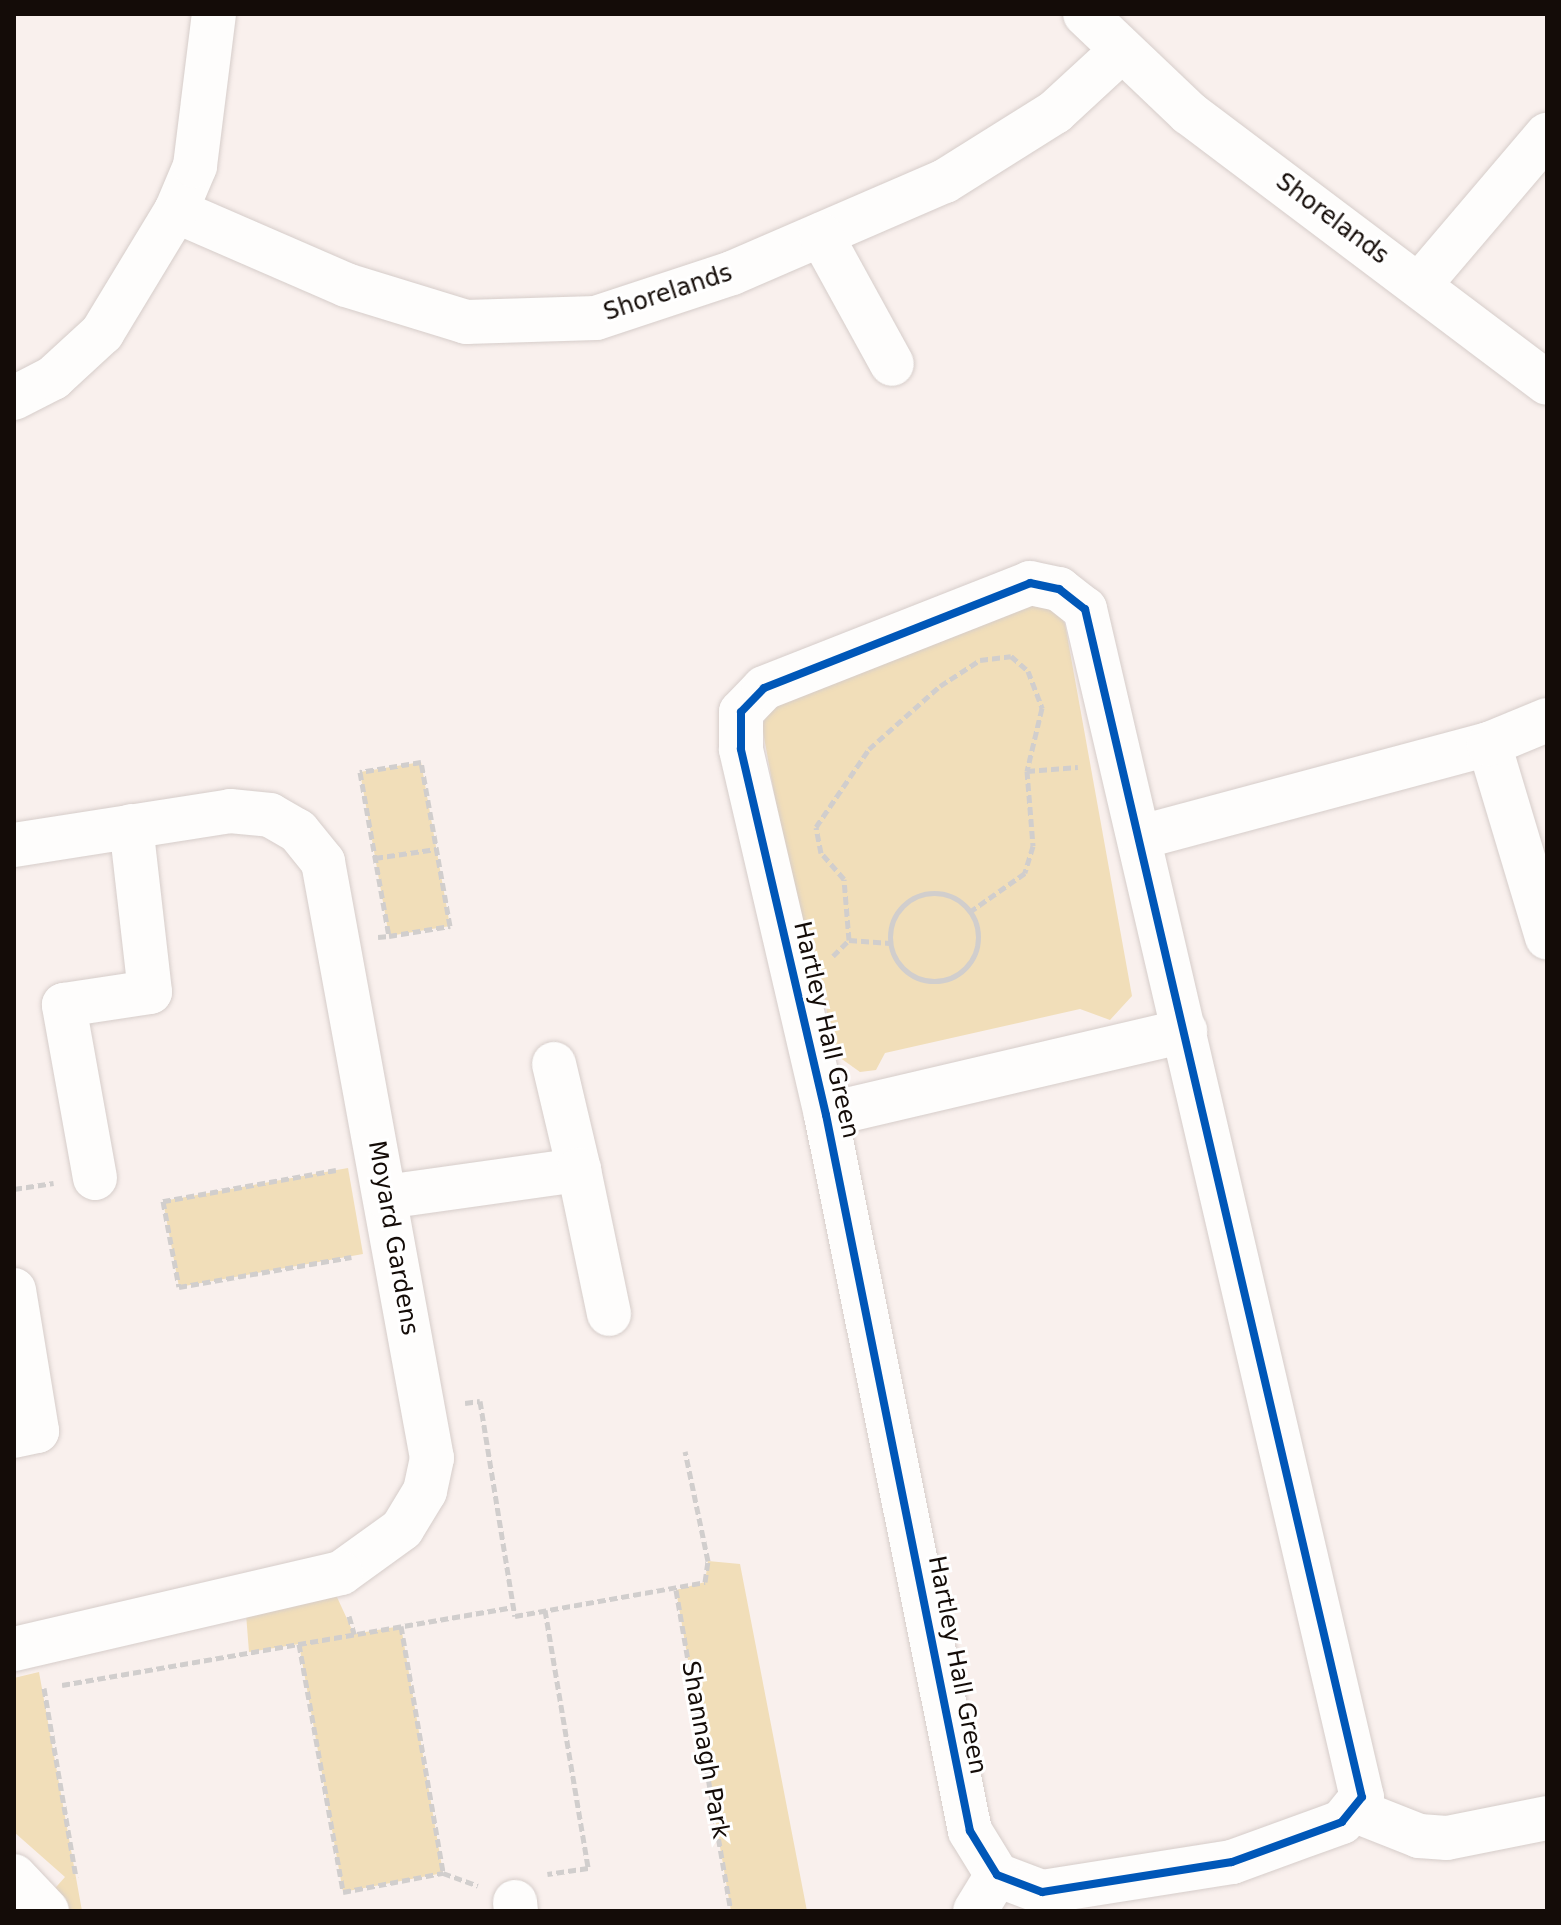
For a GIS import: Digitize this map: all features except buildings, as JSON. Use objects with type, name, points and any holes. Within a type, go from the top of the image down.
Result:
[{"type":"street","points":[[14,398],[71,365],[102,333],[176,211],[195,166],[214,14]]},
{"type":"street","name":"Shorelands","points":[[1085,14],[1120,52],[1189,113],[1420,284],[1547,383]]},
{"type":"street","name":"Shorelands","points":[[176,211],[346,285],[466,322],[596,318],[821,235],[965,169],[1055,112],[1120,52]]},
{"type":"street","points":[[1420,284],[1547,135]]},
{"type":"street","points":[[821,235],[892,364]]},
{"type":"street","name":"Hartley Hall Green","points":[[1030,583],[1059,589],[1085,609],[1141,837],[1362,1797],[1356,1811],[1232,1862],[1042,1892],[986,1893],[970,1831],[826,1115],[797,989],[741,749],[741,712],[764,688],[1030,583]]},
{"type":"street","points":[[1141,837],[1489,744],[1547,720]]},
{"type":"street","points":[[1489,744],[1547,937]]},
{"type":"street","name":"Moyard Gardens","points":[[14,845],[230,811],[270,815],[298,831],[323,862],[341,941],[432,1458],[425,1491],[402,1529],[341,1573],[14,1649]]},
{"type":"street","points":[[95,1178],[64,1005],[150,992],[131,826]]},
{"type":"street","name":"Hartley Hall Green","points":[[826,1115],[1185,1031]]},
{"type":"street","points":[[554,1064],[609,1314]]},
{"type":"street","points":[[383,1179],[579,1170]]},
{"type":"street","points":[[14,1290],[37,1431],[14,1436]]},
{"type":"street","points":[[1356,1811],[1419,1836],[1447,1838],[1547,1818]]},
{"type":"street","points":[[14,1876],[62,1896]]},
{"type":"path","points":[[849,940],[844,879],[821,853],[816,827],[869,749],[940,686],[980,660],[1011,656],[1028,671],[1042,708],[1027,771],[1033,846],[1025,873],[971,911]]},
{"type":"path","points":[[341,941],[389,936],[450,926],[421,762],[360,772],[389,936]]},
{"type":"path","points":[[375,858],[436,849]]},
{"type":"path","points":[[925,893],[955,897],[971,911],[978,948],[948,980],[906,971],[890,943],[898,911],[925,893]]},
{"type":"path","points":[[797,989],[849,940],[890,943]]},
{"type":"path","points":[[383,1179],[163,1201],[179,1287],[395,1249]]},
{"type":"path","points":[[480,1401],[515,1616],[676,1590],[705,1582],[708,1561],[685,1451]]},
{"type":"path","points":[[62,1896],[42,1688],[514,1607]]},
{"type":"path","points":[[299,1644],[343,1892],[443,1873],[509,1891],[588,1868],[545,1610]]},
{"type":"path","points":[[401,1626],[443,1873]]},
{"type":"shaded area","points":[[1017,596],[1058,611],[1065,624],[1132,996],[1110,1020],[1080,1009],[885,1053],[876,1070],[860,1072],[832,1052],[824,990],[805,965],[762,726],[771,705]]},
{"type":"shaded area","points":[[421,762],[450,926],[389,936],[360,772]]},
{"type":"shaded area","points":[[348,1168],[363,1254],[179,1287],[163,1201]]},
{"type":"shaded area","points":[[708,1561],[740,1564],[807,1911],[731,1911],[676,1590],[705,1582]]},
{"type":"shaded area","points":[[336,1595],[354,1634],[401,1626],[443,1873],[343,1892],[299,1644],[249,1652],[246,1614]]},
{"type":"shaded area","points":[[39,1672],[82,1911],[62,1911],[50,1894],[65,1877],[14,1832],[14,1678]]},
{"type":"cycle path","points":[[1030,583],[1059,589],[1085,609],[1362,1797],[1342,1822],[1232,1862],[1042,1892],[997,1875],[970,1831],[826,1115],[741,749],[741,712],[764,688],[1030,583]]}]
